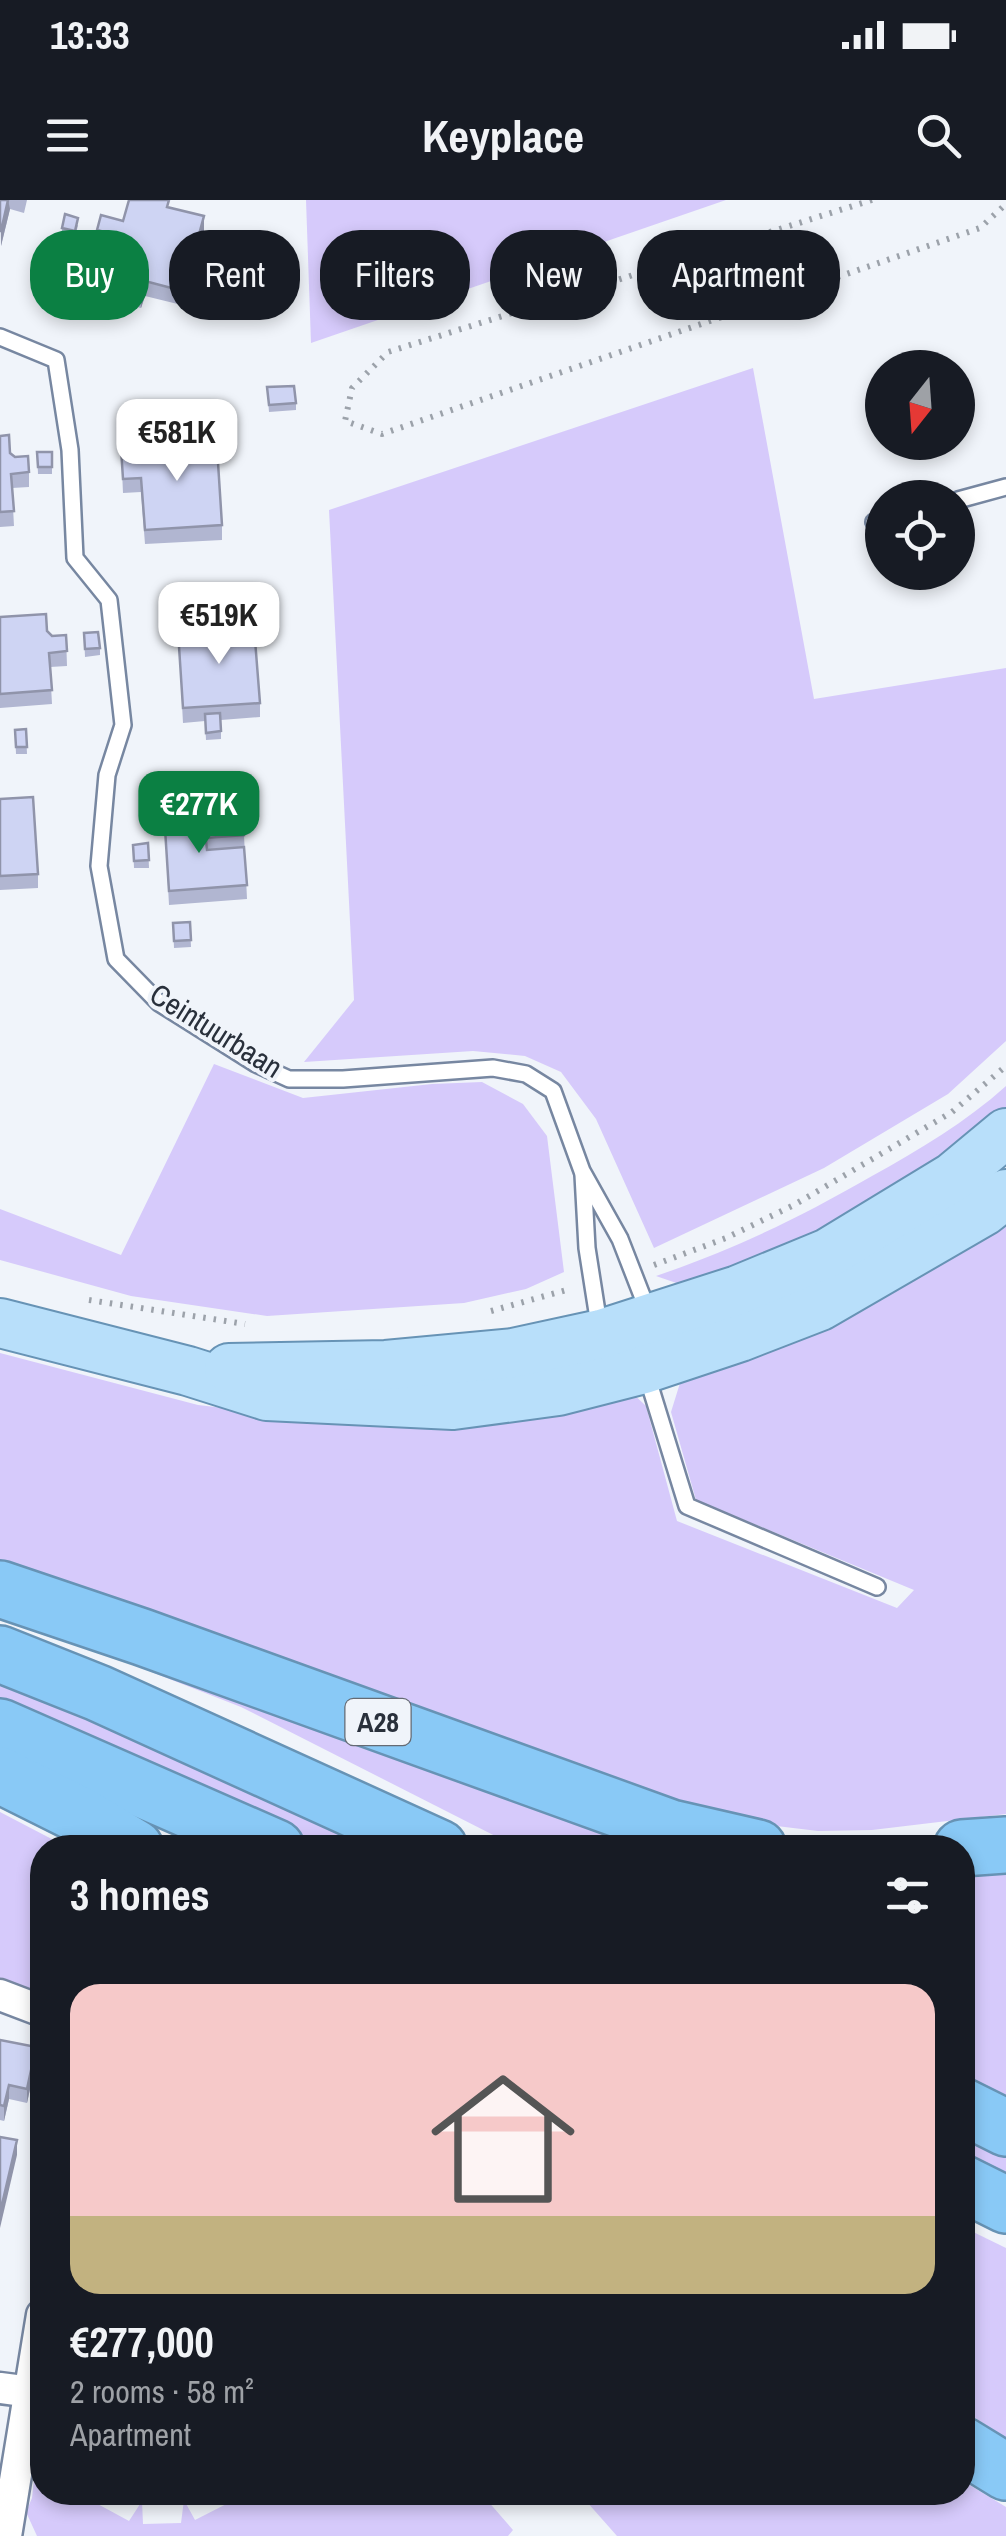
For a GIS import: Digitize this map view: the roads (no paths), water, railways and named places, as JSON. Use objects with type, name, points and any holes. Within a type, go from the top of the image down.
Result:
[{"type":"highway","name":"A28","points":[[0,1589],[161,1643],[671,1828],[701,1835]]},
{"type":"highway","points":[[0,1654],[116,1701],[410,1835]]},
{"type":"highway","points":[[0,1727],[246,1835]]},
{"type":"highway","points":[[0,1775],[113,1835]]},
{"type":"highway","points":[[975,1847],[1006,1845]]},
{"type":"highway","points":[[975,2112],[1006,2128]]},
{"type":"highway","points":[[975,2190],[1006,2205]]},
{"type":"highway","points":[[975,2453],[1006,2472]]},
{"type":"main road","points":[[0,1323],[280,1398],[453,1405],[558,1390],[634,1344],[738,1290],[828,1252],[953,1177],[1006,1133]]},
{"type":"main road","points":[[634,1344],[820,1306],[984,1211],[1006,1194]]},
{"type":"street","points":[[0,1995],[30,2006]]},
{"type":"street","points":[[0,2388],[30,2392]]},
{"type":"street","points":[[6,2536],[30,2398]]},
{"type":"lane","name":"Ceintuurbaan","points":[[0,337],[56,360],[70,450],[75,558],[109,600],[123,725],[107,775],[99,866],[116,958],[159,1003],[256,1064],[288,1078],[343,1079],[493,1068],[526,1074],[553,1091],[582,1171],[634,1272],[634,1344]]},
{"type":"lane","points":[[975,495],[1006,487]]},
{"type":"lane","name":"Ceintuurbaan","points":[[582,1171],[587,1248],[594,1282],[634,1344]]},
{"type":"lane","points":[[634,1344],[687,1506],[877,1588]]}]
